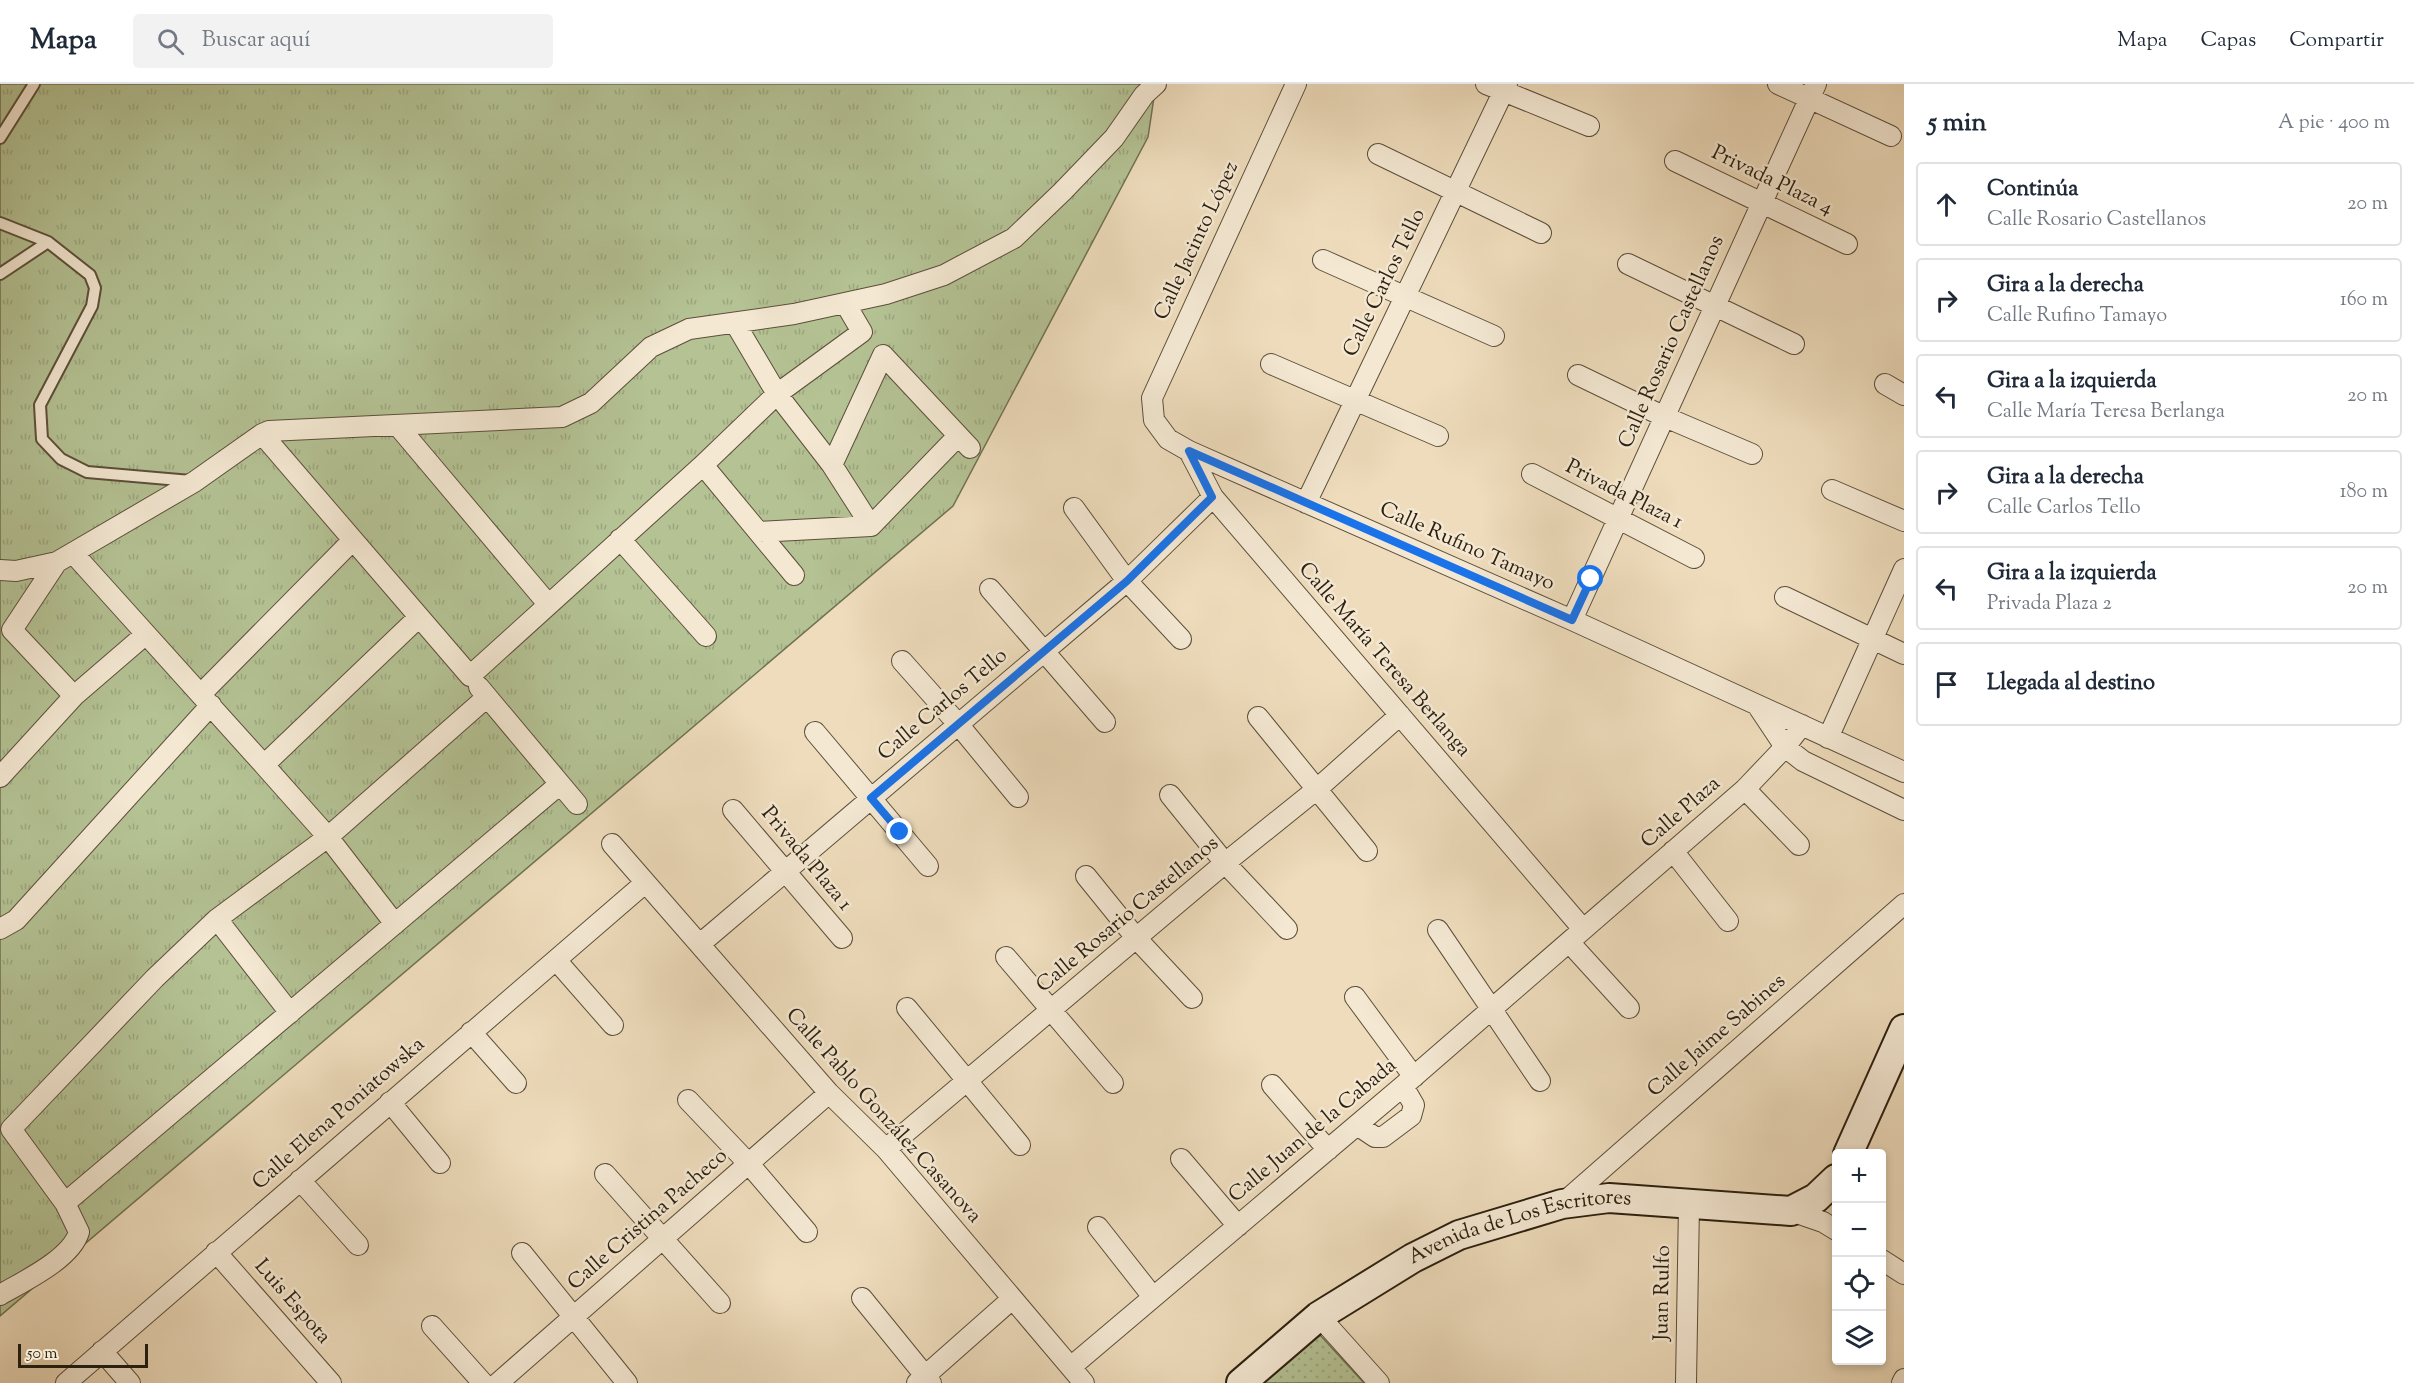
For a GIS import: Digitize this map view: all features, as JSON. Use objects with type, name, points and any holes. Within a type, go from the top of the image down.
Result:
[{"type":"main road","points":[[1850,1149],[1904,1029]]},
{"type":"main road","points":[[1791,1211],[1816,1198],[1832,1183]]},
{"type":"main road","name":"Avenida de Los Escritores","points":[[1241,1383],[1319,1316],[1413,1258],[1459,1235],[1562,1204],[1609,1198],[1791,1211]]},
{"type":"street","points":[[0,570],[16,571],[65,558],[194,482],[269,431],[562,417],[591,403],[651,347],[689,329],[794,314],[886,294],[944,275],[1014,238],[1114,138],[1144,95],[1156,84]]},
{"type":"street","name":"Calle Jacinto López","points":[[1154,420],[1152,398],[1296,84]]},
{"type":"street","points":[[1778,84],[1813,91],[1891,136]]},
{"type":"street","points":[[1498,87],[1589,126]]},
{"type":"street","name":"Calle Carlos Tello","points":[[1306,502],[1455,192],[1498,87]]},
{"type":"street","name":"Calle Rosario Castellanos","points":[[1572,620],[1813,91]]},
{"type":"street","points":[[1378,154],[1541,232]]},
{"type":"street","name":"Privada Plaza 4","points":[[1675,161],[1847,244]]},
{"type":"street","points":[[1323,260],[1494,336]]},
{"type":"street","points":[[1628,264],[1794,344]]},
{"type":"street","points":[[759,532],[871,526],[964,442],[862,332],[845,303]]},
{"type":"street","points":[[735,323],[777,394],[832,465],[871,526]]},
{"type":"street","points":[[470,676],[703,465],[777,394],[862,332]]},
{"type":"street","points":[[832,465],[883,355]]},
{"type":"street","points":[[1271,364],[1438,436]]},
{"type":"street","points":[[1578,375],[1665,417],[1752,454]]},
{"type":"street","points":[[1885,384],[1904,395]]},
{"type":"street","name":"Calle María Teresa Berlanga","points":[[1154,420],[1168,439],[1189,451],[1212,497],[1400,715],[1576,935],[1629,1008]]},
{"type":"street","points":[[398,426],[548,604]]},
{"type":"street","points":[[262,434],[577,804]]},
{"type":"street","name":"Calle Rufino Tamayo","points":[[1189,451],[1572,620],[1904,772]]},
{"type":"street","points":[[703,465],[794,575]]},
{"type":"street","name":"Privada Plaza 1","points":[[1532,474],[1694,558]]},
{"type":"street","points":[[1832,490],[1904,521]]},
{"type":"street","name":"Calle Carlos Tello","points":[[700,944],[1127,581],[1212,497]]},
{"type":"street","points":[[1074,508],[1127,581],[1181,639]]},
{"type":"street","points":[[620,539],[706,636]]},
{"type":"street","points":[[0,929],[16,920],[206,700],[353,540]]},
{"type":"street","points":[[65,558],[146,634],[206,700],[328,837],[395,924]]},
{"type":"street","points":[[65,558],[6,636],[74,696]]},
{"type":"street","points":[[1828,738],[1904,569]]},
{"type":"street","points":[[990,589],[1105,722]]},
{"type":"street","points":[[1785,597],[1904,654]]},
{"type":"street","points":[[264,765],[419,617]]},
{"type":"street","points":[[0,777],[74,696],[146,634]]},
{"type":"street","points":[[902,661],[1018,797]]},
{"type":"street","points":[[0,1295],[46,1267],[76,1242],[79,1232],[65,1203],[5,1133],[155,978],[217,919],[328,837],[487,697]]},
{"type":"street","points":[[1757,705],[1785,747],[1803,761],[1904,810]]},
{"type":"street","name":"Calle Rosario Castellanos","points":[[886,1149],[1225,863],[1317,789],[1400,715]]},
{"type":"street","points":[[1258,717],[1367,851]]},
{"type":"street","name":"Calle Plaza","points":[[1576,935],[1744,789],[1785,747],[1802,725]]},
{"type":"street","points":[[815,732],[928,866]]},
{"type":"street","points":[[65,1203],[560,784]]},
{"type":"street","points":[[1744,789],[1799,845]]},
{"type":"street","points":[[1170,795],[1225,863],[1287,929]]},
{"type":"street","name":"Privada Plaza 1","points":[[733,810],[842,938]]},
{"type":"street","name":"Calle Pablo González Casanova","points":[[612,844],[829,1093],[886,1149],[1084,1383]]},
{"type":"street","points":[[1673,851],[1728,921]]},
{"type":"street","points":[[1086,876],[1137,939],[1192,998]]},
{"type":"street","name":"Calle Elena Poniatowska","points":[[66,1383],[645,883]]},
{"type":"street","name":"Calle Jaime Sabines","points":[[1562,1204],[1904,904]]},
{"type":"street","points":[[217,919],[290,1013]]},
{"type":"street","points":[[1437,930],[1540,1082]]},
{"type":"street","name":"Calle Juan de la Cabada","points":[[1071,1366],[1408,1082],[1576,935]]},
{"type":"street","points":[[1006,957],[1113,1083]]},
{"type":"street","points":[[555,960],[614,1025]]},
{"type":"street","points":[[1355,997],[1408,1082],[1414,1105],[1411,1116],[1383,1137],[1375,1137],[1357,1125]]},
{"type":"street","points":[[907,1008],[1020,1145]]},
{"type":"street","points":[[471,1032],[516,1083]]},
{"type":"street","points":[[1272,1086],[1328,1150]]},
{"type":"street","name":"Calle Cristina Pacheco","points":[[498,1383],[829,1093]]},
{"type":"street","points":[[688,1100],[749,1164],[807,1233]]},
{"type":"street","points":[[390,1102],[441,1163]]},
{"type":"street","points":[[1181,1160],[1238,1226]]},
{"type":"street","points":[[605,1174],[720,1303]]},
{"type":"street","points":[[300,1180],[358,1245]]},
{"type":"street","name":"Juan Rulfo","points":[[1686,1383],[1689,1205]]},
{"type":"street","name":"Avenida de Los Escritores","points":[[1791,1211],[1832,1228]]},
{"type":"street","points":[[1098,1227],[1153,1297]]},
{"type":"street","name":"Luis Espota","points":[[216,1252],[331,1383]]},
{"type":"street","points":[[522,1253],[627,1383]]},
{"type":"street","points":[[1886,1263],[1904,1274]]},
{"type":"street","points":[[862,1298],[924,1381],[1012,1299]]},
{"type":"street","points":[[1319,1316],[1379,1383]]},
{"type":"street","points":[[432,1326],[483,1383]]},
{"type":"street","points":[[102,1351],[130,1383]]},
{"type":"street","points":[[1902,1383],[1904,1379]]},
{"type":"lane","points":[[0,138],[34,84]]},
{"type":"lane","points":[[0,223],[48,242],[90,275],[95,288],[92,306],[40,405],[42,439],[60,459],[87,472],[194,482]]},
{"type":"lane","points":[[0,274],[48,242]]},
{"type":"green space","points":[[0,84],[1156,84],[1148,137],[953,506],[0,1316]]},
{"type":"green space","points":[[1320,1335],[1364,1383],[1259,1383]]},
{"type":"route","points":[[900,832],[871,798],[1127,581],[1212,497],[1189,451],[1572,620],[1591,579]]}]
